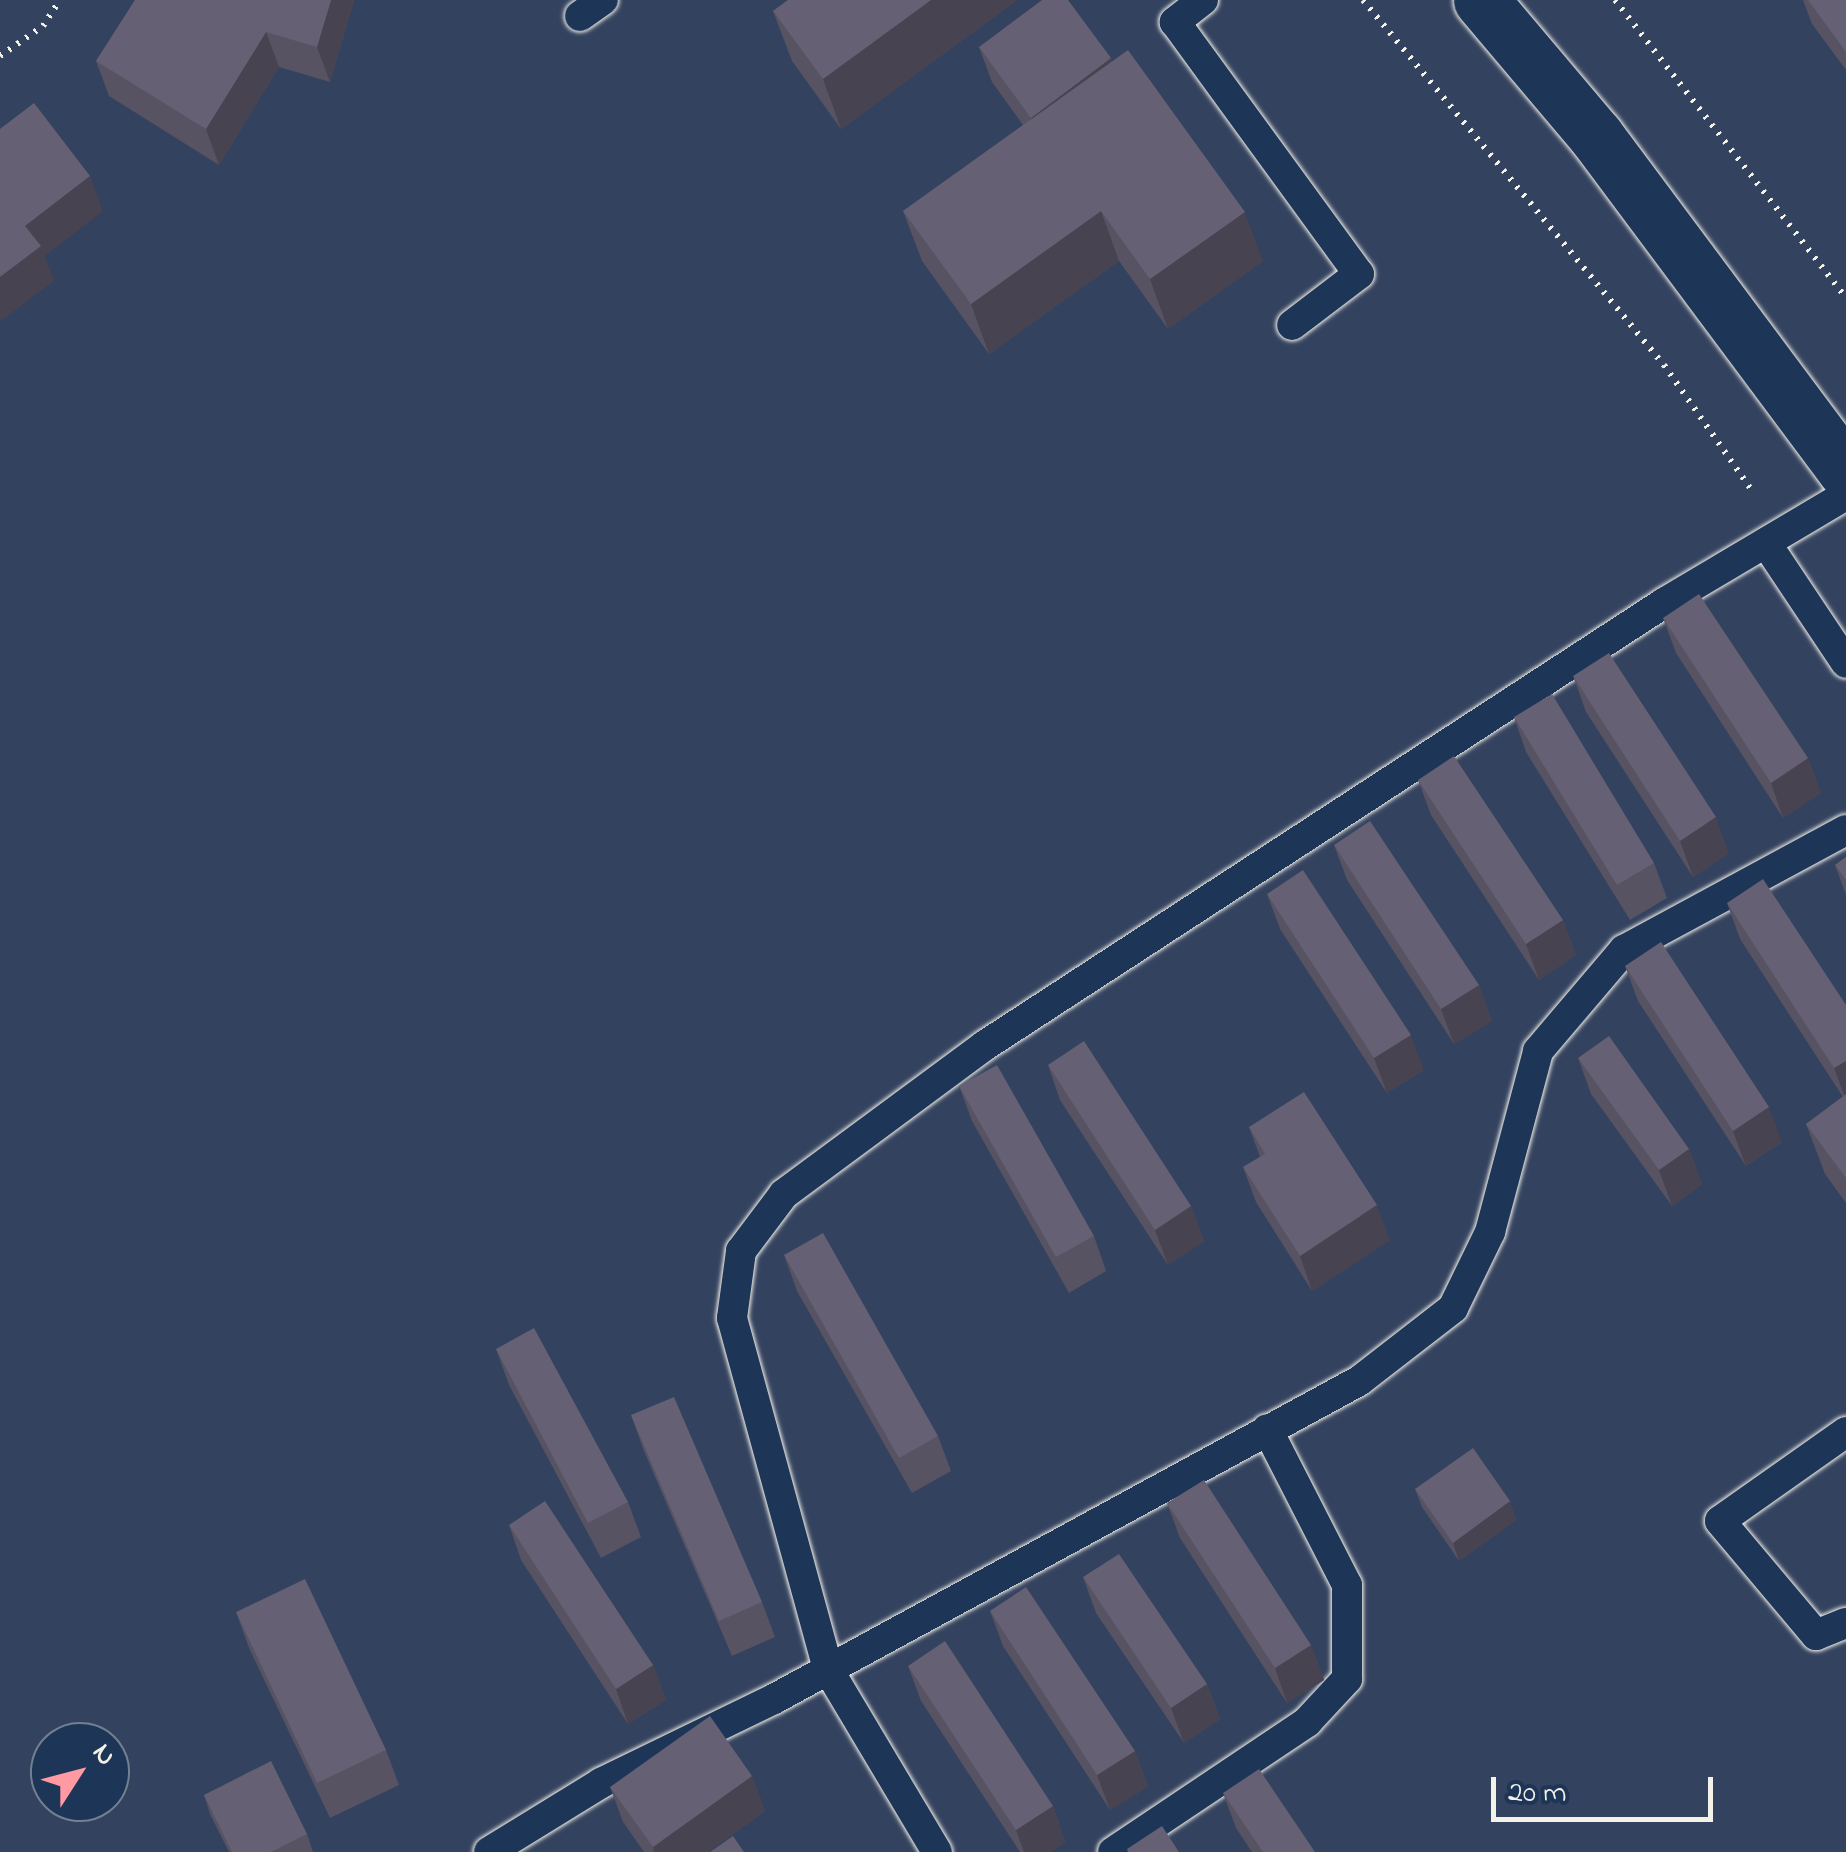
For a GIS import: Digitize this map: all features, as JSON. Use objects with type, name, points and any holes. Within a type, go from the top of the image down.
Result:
[{"type":"street","points":[[1481,0],[1596,136],[1846,471]]},
{"type":"lane","points":[[1203,0],[1175,22],[1359,274],[1292,325]]},
{"type":"lane","points":[[936,1852],[828,1669],[732,1318],[741,1252],[784,1194],[1001,1035],[1774,538],[1846,496]]},
{"type":"lane","points":[[1774,538],[1846,663]]},
{"type":"lane","points":[[489,1852],[601,1783],[828,1669],[1359,1381],[1453,1308],[1490,1232],[1538,1051],[1624,950],[1846,830]]},
{"type":"lane","points":[[1112,1852],[1307,1722],[1347,1680],[1347,1586],[1267,1429]]},
{"type":"lane","points":[[1846,1432],[1720,1522],[1816,1635],[1846,1622]]},
{"type":"path","points":[[0,56],[43,26],[60,0]]},
{"type":"path","points":[[1363,0],[1664,365],[1774,538]]},
{"type":"path","points":[[1615,0],[1846,298]]},
{"type":"building","points":[[135,0],[331,0],[317,47],[266,32],[206,129],[96,61]]},
{"type":"building","points":[[788,0],[931,0],[823,79],[773,11]]},
{"type":"building","points":[[1042,0],[1068,0],[1111,58],[1031,118],[979,47]]},
{"type":"building","points":[[1808,0],[1846,0],[1846,52]]},
{"type":"building","points":[[1128,50],[1245,212],[1150,279],[1101,211],[971,304],[903,211]]},
{"type":"building","points":[[34,103],[90,176],[25,226],[41,246],[0,277],[0,129]]},
{"type":"building","points":[[1699,594],[1808,758],[1771,783],[1663,618]]},
{"type":"building","points":[[1609,653],[1716,817],[1680,841],[1573,676]]},
{"type":"building","points":[[1552,694],[1654,863],[1617,885],[1514,717]]},
{"type":"building","points":[[1454,756],[1563,920],[1526,944],[1418,780]]},
{"type":"building","points":[[1370,821],[1479,985],[1441,1009],[1334,845]]},
{"type":"building","points":[[1846,857],[1846,880],[1835,865]]},
{"type":"building","points":[[1303,870],[1411,1035],[1374,1058],[1267,894]]},
{"type":"building","points":[[1763,879],[1846,1005],[1846,1061],[1834,1068],[1727,903]]},
{"type":"building","points":[[1661,942],[1769,1107],[1733,1131],[1625,966]]},
{"type":"building","points":[[1609,1036],[1689,1149],[1659,1170],[1578,1058]]},
{"type":"building","points":[[1084,1041],[1191,1206],[1155,1230],[1048,1065]]},
{"type":"building","points":[[997,1065],[1094,1236],[1056,1257],[959,1086]]},
{"type":"building","points":[[1304,1092],[1377,1205],[1300,1256],[1243,1167],[1265,1154],[1249,1127]]},
{"type":"building","points":[[1846,1094],[1846,1178],[1806,1124]]},
{"type":"building","points":[[823,1233],[938,1436],[899,1458],[784,1255]]},
{"type":"building","points":[[534,1328],[628,1502],[588,1523],[496,1349]]},
{"type":"building","points":[[674,1397],[762,1602],[719,1621],[631,1415]]},
{"type":"building","points":[[1473,1448],[1510,1501],[1453,1543],[1415,1489]]},
{"type":"building","points":[[1204,1480],[1311,1645],[1275,1668],[1167,1503]]},
{"type":"building","points":[[545,1501],[653,1665],[616,1689],[509,1525]]},
{"type":"building","points":[[1119,1554],[1207,1684],[1171,1708],[1083,1577]]},
{"type":"building","points":[[305,1579],[386,1750],[317,1783],[236,1612]]},
{"type":"building","points":[[1026,1587],[1135,1751],[1097,1775],[990,1611]]},
{"type":"building","points":[[945,1641],[1053,1806],[1016,1830],[908,1666]]},
{"type":"building","points":[[710,1716],[752,1776],[653,1847],[610,1787]]},
{"type":"building","points":[[271,1761],[307,1834],[271,1852],[232,1852],[204,1795]]},
{"type":"building","points":[[1259,1769],[1315,1852],[1263,1852],[1223,1793]]},
{"type":"building","points":[[1162,1826],[1179,1852],[1128,1852],[1127,1849]]},
{"type":"building","points":[[733,1836],[744,1852],[710,1852]]}]
